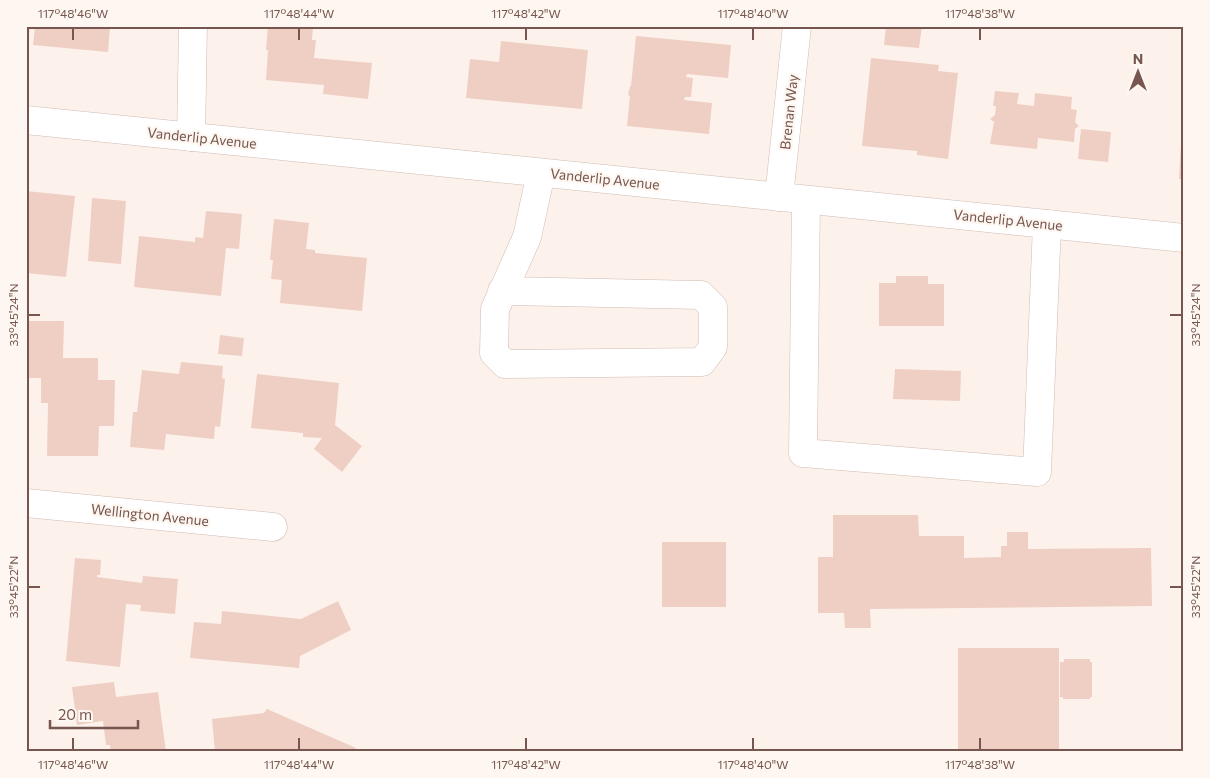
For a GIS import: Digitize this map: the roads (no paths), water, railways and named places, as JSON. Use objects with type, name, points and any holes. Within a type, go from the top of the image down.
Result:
[{"type":"street","points":[[191,137],[193,26]]},
{"type":"street","name":"Brenan Way","points":[[779,197],[796,26]]},
{"type":"street","name":"Vanderlip Avenue","points":[[26,120],[1184,238]]},
{"type":"street","points":[[502,291],[701,295],[713,307],[713,347],[702,362],[505,364],[494,353],[494,309],[502,291],[527,238],[541,173]]},
{"type":"street","points":[[806,200],[803,454],[1037,472],[1047,224]]},
{"type":"street","name":"Wellington Avenue","points":[[26,503],[273,527]]}]
